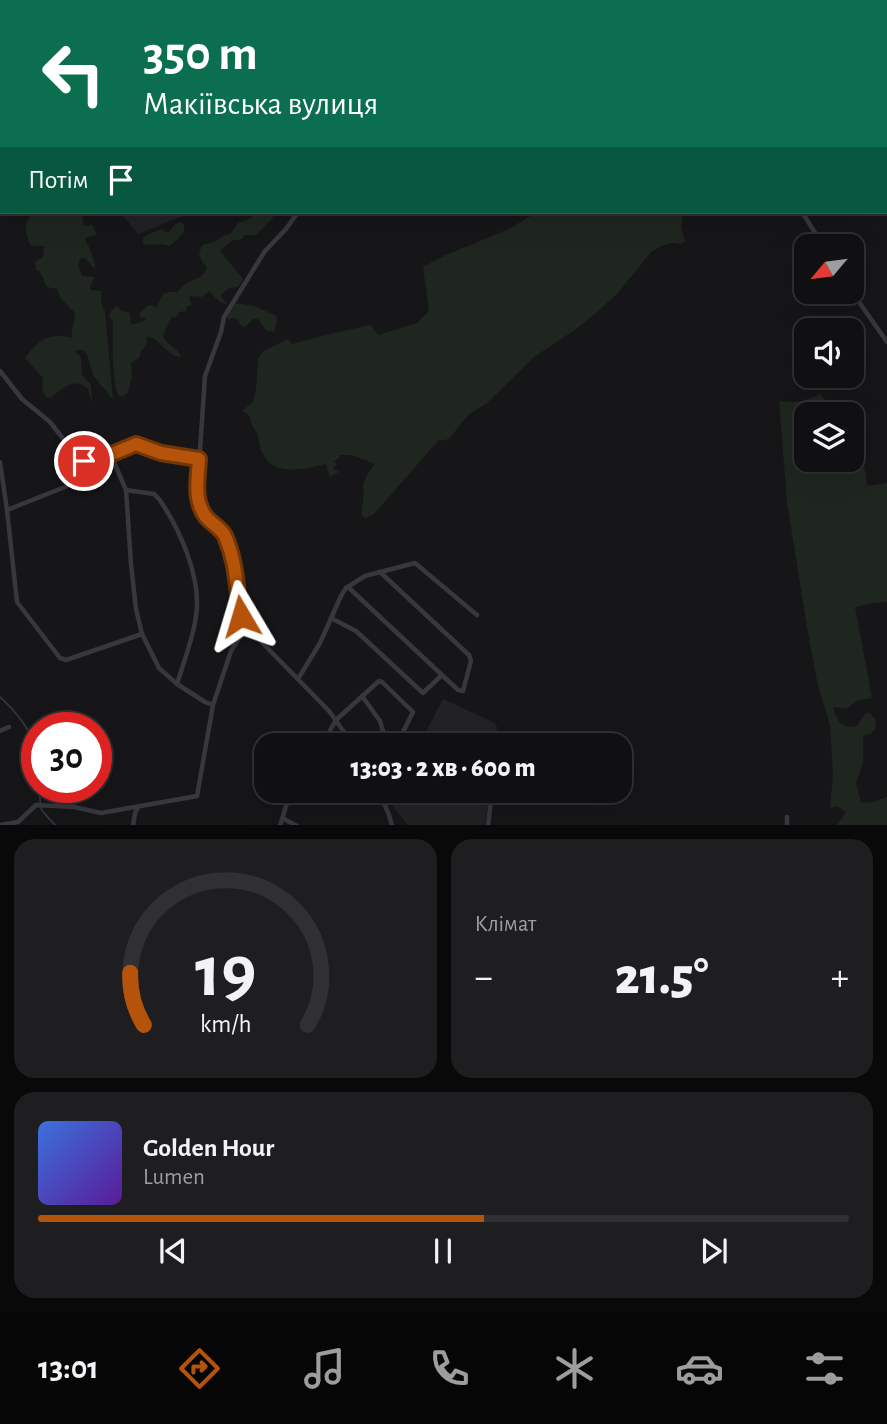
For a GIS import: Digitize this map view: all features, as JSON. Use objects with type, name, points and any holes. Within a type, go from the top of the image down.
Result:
[{"type":"street","points":[[297,214],[265,251],[225,315],[205,376],[198,500],[205,516],[225,537],[236,570],[240,608],[246,627],[298,679],[345,733]]},
{"type":"street","points":[[803,214],[816,234]]},
{"type":"street","points":[[860,304],[887,342]]},
{"type":"street","points":[[0,371],[22,400],[52,425],[72,450],[86,462],[138,444],[161,453],[199,459]]},
{"type":"street","points":[[111,455],[126,490],[136,610],[142,634],[159,668],[177,684],[213,705]]},
{"type":"street","points":[[8,510],[70,485],[86,462]]},
{"type":"street","points":[[0,463],[8,510],[17,602],[60,658],[66,660],[142,634]]},
{"type":"street","points":[[126,490],[152,494],[159,499],[184,546],[193,575],[197,614],[177,684]]},
{"type":"street","points":[[298,679],[320,643],[342,594],[362,577],[415,563],[477,615]]},
{"type":"street","points":[[348,587],[461,692],[471,661],[468,655],[380,572]]},
{"type":"street","points":[[331,618],[356,631],[423,693],[442,675]]},
{"type":"street","points":[[0,825],[18,822],[36,805],[74,807],[101,813],[197,796],[213,705],[231,651],[246,627]]},
{"type":"street","points":[[328,733],[336,720],[378,681],[413,712],[401,733]]},
{"type":"street","points":[[361,695],[386,733]]},
{"type":"street","points":[[0,731],[9,727]]},
{"type":"street","points":[[281,825],[288,803]]},
{"type":"street","points":[[384,803],[392,825]]},
{"type":"street","points":[[488,825],[491,803]]},
{"type":"street","points":[[133,825],[139,806]]},
{"type":"street","points":[[787,817],[787,825]]},
{"type":"street","points":[[284,819],[296,825]]},
{"type":"shaded area","points":[[82,214],[84,226],[92,225],[97,234],[85,239],[96,267],[83,258],[78,266],[82,276],[95,277],[90,286],[91,290],[102,291],[113,400],[93,375],[87,354],[83,350],[75,352],[80,356],[82,375],[91,385],[92,403],[88,389],[78,384],[69,385],[50,398],[46,397],[42,389],[43,378],[25,358],[45,339],[57,336],[71,338],[75,313],[61,299],[57,289],[47,287],[40,272],[36,270],[35,262],[43,257],[44,247],[31,246],[27,237],[26,223],[31,215]]},
{"type":"shaded area","points":[[122,214],[188,214],[138,234]]},
{"type":"shaded area","points":[[255,214],[275,214],[256,235],[245,235],[240,240],[233,240],[220,251],[243,279],[238,287],[229,288],[221,295],[228,305],[220,302],[209,291],[202,297],[189,297],[192,305],[171,318],[163,335],[181,357],[171,354],[156,340],[147,336],[146,345],[139,358],[131,363],[132,376],[128,393],[119,396],[114,371],[113,322],[109,316],[111,311],[117,306],[130,313],[131,325],[144,321],[146,319],[139,314],[147,306],[156,308],[163,294],[177,292],[203,274],[207,267],[199,254],[202,245],[230,234],[238,223]]},
{"type":"shaded area","points":[[534,214],[683,214],[681,227],[685,241],[681,244],[661,246],[651,252],[617,294],[595,314],[534,357],[487,403],[468,415],[449,439],[438,441],[373,515],[365,518],[361,514],[363,485],[375,464],[352,455],[340,455],[334,461],[337,464],[333,468],[339,472],[330,477],[326,464],[290,470],[274,466],[267,460],[250,416],[242,411],[253,402],[258,359],[263,351],[288,339],[292,344],[371,325],[378,335],[417,323],[429,311],[423,267],[509,229]]},
{"type":"shaded area","points":[[175,224],[184,224],[184,232],[169,246],[143,244],[143,238],[147,235],[162,229],[169,232]]},
{"type":"shaded area","points":[[235,303],[255,306],[276,316],[274,332],[266,330],[258,319],[253,319],[245,327],[234,318],[228,320],[227,315]]},
{"type":"shaded area","points":[[820,394],[827,402],[794,402],[794,472],[864,472],[865,468],[867,486],[887,483],[887,602],[855,607],[872,698],[860,700],[846,708],[833,707],[838,720],[847,726],[857,726],[865,714],[870,713],[875,719],[876,728],[863,736],[863,763],[856,783],[861,803],[887,797],[887,825],[835,825],[846,812],[837,806],[830,808],[833,775],[830,725],[818,686],[787,502],[779,401],[809,399]]},
{"type":"shaded area","points":[[443,699],[495,723],[497,727],[496,733],[425,733]]},
{"type":"shaded area","points":[[390,803],[488,803],[485,825],[408,825]]},
{"type":"waterway","points":[[0,697],[21,719]]},
{"type":"waterway","points":[[40,803],[42,810],[55,825]]},
{"type":"route","points":[[84,461],[95,461],[136,444],[161,453],[199,459],[198,500],[205,516],[221,530],[231,553],[236,570],[241,616]]}]
